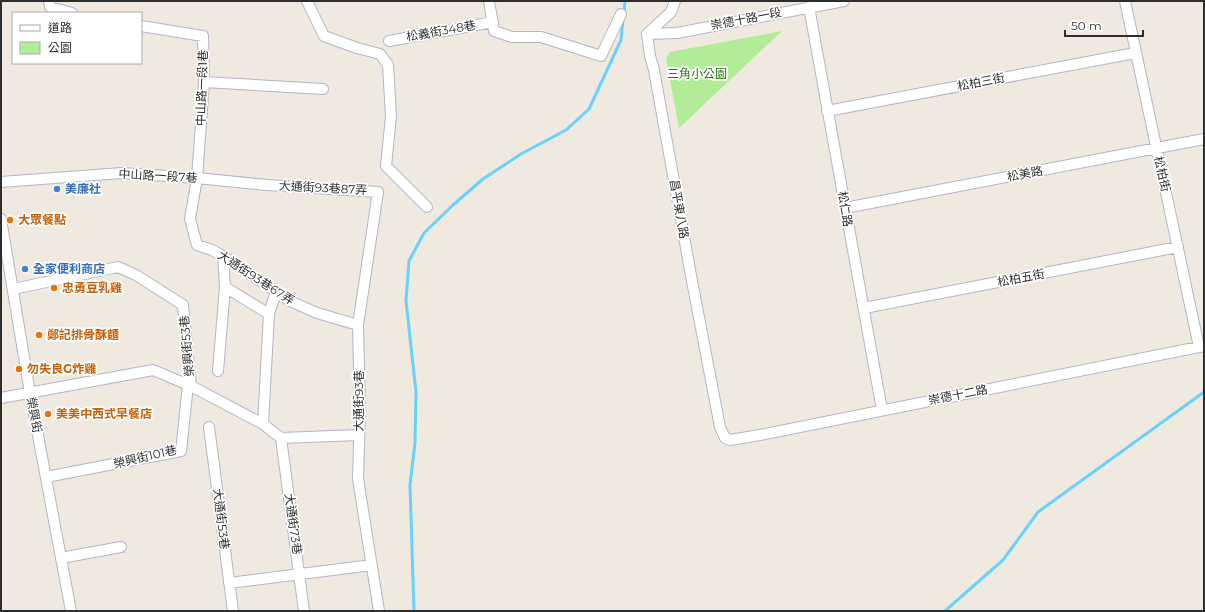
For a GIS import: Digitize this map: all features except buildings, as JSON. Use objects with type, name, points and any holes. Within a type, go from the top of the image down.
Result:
[{"type":"street","points":[[49,1],[50,7],[68,12]]},
{"type":"street","points":[[307,1],[324,36],[380,54],[388,65],[391,116],[386,166],[427,207]]},
{"type":"street","points":[[489,1],[494,31],[512,37],[541,37],[601,56],[621,14]]},
{"type":"street","points":[[647,34],[670,12],[675,1]]},
{"type":"street","name":"崇德十路一段","points":[[647,34],[677,33],[844,1]]},
{"type":"street","name":"松柏街","points":[[1125,1],[1156,149],[1202,347]]},
{"type":"street","name":"松仁路","points":[[809,7],[882,410]]},
{"type":"street","name":"松義街348巷","points":[[389,41],[493,22]]},
{"type":"street","name":"中山路一段1巷","points":[[142,26],[203,36],[204,82],[197,178]]},
{"type":"street","name":"昌平東八路","points":[[647,34],[720,427]]},
{"type":"street","name":"松柏三街","points":[[827,112],[1135,53]]},
{"type":"street","points":[[204,82],[322,89]]},
{"type":"street","name":"松美路","points":[[845,208],[1204,139]]},
{"type":"street","name":"中山路一段7巷","points":[[1,182],[122,172],[267,185]]},
{"type":"street","name":"大通街93巷67弄","points":[[197,178],[190,219],[197,245],[212,250],[223,256],[290,301],[317,313],[358,325]]},
{"type":"street","name":"大通街93巷87弄","points":[[267,185],[378,192]]},
{"type":"street","name":"大通街93巷","points":[[378,192],[358,325],[360,412],[358,479],[378,611]]},
{"type":"street","name":"榮興街","points":[[1,219],[30,394],[71,611]]},
{"type":"street","name":"松柏五街","points":[[864,308],[1178,247]]},
{"type":"street","points":[[218,371],[225,287],[223,256]]},
{"type":"street","name":"榮興街53巷","points":[[13,289],[118,268],[136,275],[183,305],[190,386]]},
{"type":"street","points":[[225,287],[269,314]]},
{"type":"street","points":[[263,424],[269,314],[276,291]]},
{"type":"street","name":"崇德十二路","points":[[720,427],[725,438],[730,440],[1202,347]]},
{"type":"street","points":[[1,398],[30,394],[153,370],[190,386],[263,424],[281,438],[359,435]]},
{"type":"street","name":"榮興街101巷","points":[[46,477],[181,451],[190,386]]},
{"type":"street","name":"大通街53巷","points":[[209,427],[233,611]]},
{"type":"street","name":"大通街73巷","points":[[281,438],[304,611]]},
{"type":"street","points":[[61,558],[121,547]]},
{"type":"street","points":[[229,583],[372,565]]},
{"type":"green space","name":"三角小公園","points":[[782,31],[679,128],[666,59],[670,52]]},
{"type":"waterway","points":[[624,13],[625,1]]},
{"type":"waterway","points":[[414,611],[410,485],[415,443],[416,392],[406,301],[409,261],[424,233],[483,179],[521,154],[566,130],[589,109],[621,40],[623,19]]},
{"type":"waterway","points":[[945,611],[1003,560],[1038,512],[1204,392]]},
{"type":"place","name":"美廉社","points":[[57,189]]},
{"type":"place","name":"大眾餐點","points":[[10,220]]},
{"type":"place","name":"全家便利商店","points":[[25,269]]},
{"type":"place","name":"忠勇豆乳雞","points":[[54,288]]},
{"type":"place","name":"鄭記排骨酥麵","points":[[39,335]]},
{"type":"place","name":"勿失良G炸雞","points":[[19,369]]},
{"type":"place","name":"美美中西式早餐店","points":[[48,414]]}]
